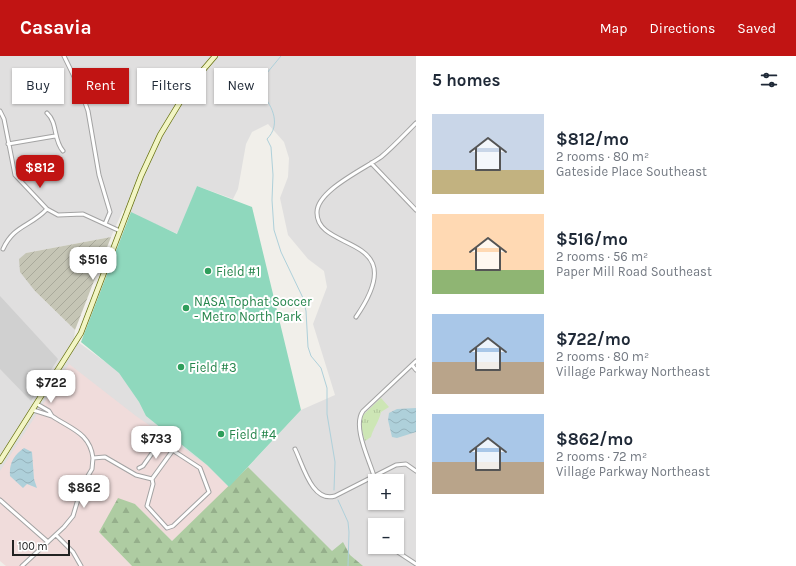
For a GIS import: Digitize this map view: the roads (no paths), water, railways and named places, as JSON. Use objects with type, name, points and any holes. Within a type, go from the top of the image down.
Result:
[{"type":"street","points":[[64,56],[81,91],[88,111],[99,175],[110,212],[105,224]]},
{"type":"street","points":[[0,461],[80,333],[141,176],[160,135],[191,84],[215,56]]},
{"type":"street","points":[[0,111],[3,116],[15,175],[47,210],[58,215],[83,214],[120,231]]},
{"type":"street","points":[[47,113],[52,120],[58,146],[63,151]]},
{"type":"street","points":[[356,317],[374,286],[372,265],[364,252],[323,228],[318,221],[317,213],[319,203],[326,194],[385,153],[416,123]]},
{"type":"street","points":[[8,144],[55,136]]},
{"type":"street","points":[[371,163],[416,210]]},
{"type":"street","points":[[3,249],[13,232],[37,219],[47,210]]},
{"type":"street","points":[[373,474],[359,429],[359,418],[364,411],[416,361]]},
{"type":"street","points":[[412,366],[416,370]]},
{"type":"street","points":[[37,404],[49,411],[52,416]]},
{"type":"street","points":[[22,566],[56,535],[75,512],[82,486],[92,469],[93,458],[90,444],[84,435],[52,416],[33,410]]},
{"type":"street","points":[[139,468],[143,466],[160,442],[173,450],[200,468],[209,492],[173,526],[167,528],[148,506],[153,484],[152,479],[173,450]]},
{"type":"street","points":[[295,449],[315,490],[324,496],[335,496],[368,479]]},
{"type":"street","points":[[93,458],[102,457],[109,459],[136,475],[152,479]]},
{"type":"street","points":[[378,474],[401,464],[410,466],[416,471]]},
{"type":"street","points":[[0,500],[48,542]]},
{"type":"street","points":[[56,535],[73,552],[81,566]]},
{"type":"street","points":[[401,554],[416,564]]},
{"type":"water","points":[[416,408],[416,432],[397,438],[392,437],[388,420],[389,413],[397,409]]},
{"type":"water","points":[[24,448],[32,452],[34,479],[37,488],[27,484],[23,488],[10,476],[11,463],[17,454]]},
{"type":"waterway","points":[[281,56],[262,79],[262,94],[274,116],[274,128],[267,139],[271,147],[274,230],[281,252],[303,298],[306,311],[308,347],[311,356],[321,368],[327,388],[327,414],[335,462],[334,490]]},
{"type":"waterway","points":[[338,500],[348,522],[348,566]]},
{"type":"place","name":"Field #1","points":[[208,271]]},
{"type":"place","name":"NASA Tophat Soccer - Metro North Park","points":[[186,308]]},
{"type":"place","name":"Field #3","points":[[181,367]]},
{"type":"place","name":"Field #4","points":[[221,434]]}]
